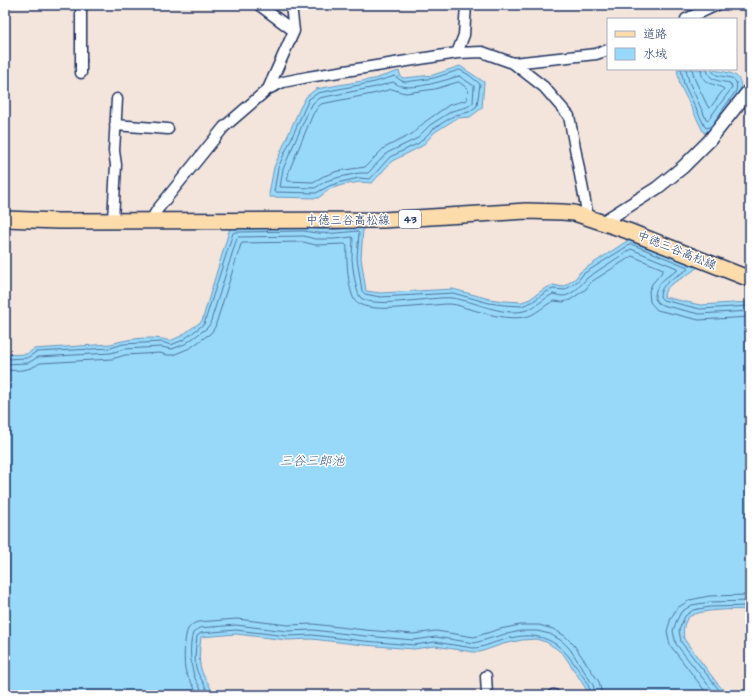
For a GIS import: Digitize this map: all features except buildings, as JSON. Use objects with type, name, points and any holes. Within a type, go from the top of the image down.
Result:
[{"type":"main road","name":"中徳三谷高松線","points":[[5,219],[58,221],[383,220],[546,211],[574,213],[636,233],[750,279]]},
{"type":"street","points":[[81,5],[81,73]]},
{"type":"street","points":[[259,5],[294,31]]},
{"type":"street","points":[[268,89],[294,31],[291,5]]},
{"type":"street","points":[[457,53],[464,35],[466,5]]},
{"type":"street","points":[[688,18],[706,8],[717,5]]},
{"type":"street","points":[[513,63],[596,54],[607,50]]},
{"type":"street","points":[[151,220],[157,210],[224,127],[268,89],[283,82],[308,76],[457,53],[482,52],[513,63],[544,87],[569,116],[596,220],[657,188],[683,167],[709,140],[750,89]]},
{"type":"street","points":[[113,220],[116,165],[114,151],[117,100]]},
{"type":"street","points":[[115,125],[168,129]]},
{"type":"street","points":[[486,676],[487,695]]},
{"type":"water","points":[[460,66],[484,82],[482,108],[470,117],[457,118],[435,132],[422,146],[392,161],[372,183],[360,182],[342,185],[330,189],[318,198],[270,197],[269,194],[274,167],[300,108],[306,97],[316,89],[374,79],[399,71],[401,77],[404,78],[433,75]]},
{"type":"water","points":[[677,70],[708,70],[725,72],[736,76],[739,79],[741,93],[713,130],[704,133],[680,85]]},
{"type":"water","name":"三谷三郎池","points":[[361,226],[363,229],[361,258],[366,291],[380,293],[453,289],[489,299],[522,302],[530,299],[544,289],[553,285],[563,287],[576,278],[580,272],[630,239],[699,266],[672,284],[666,290],[664,297],[700,305],[750,302],[750,610],[717,610],[699,613],[688,618],[684,625],[684,639],[717,683],[728,695],[587,695],[586,689],[564,655],[546,642],[536,639],[522,640],[503,644],[480,652],[473,652],[435,646],[414,649],[312,639],[287,640],[236,634],[201,637],[200,665],[212,695],[5,695],[5,355],[27,354],[34,349],[111,344],[140,338],[156,338],[170,341],[181,336],[202,321],[230,228],[305,227],[326,230]]}]
